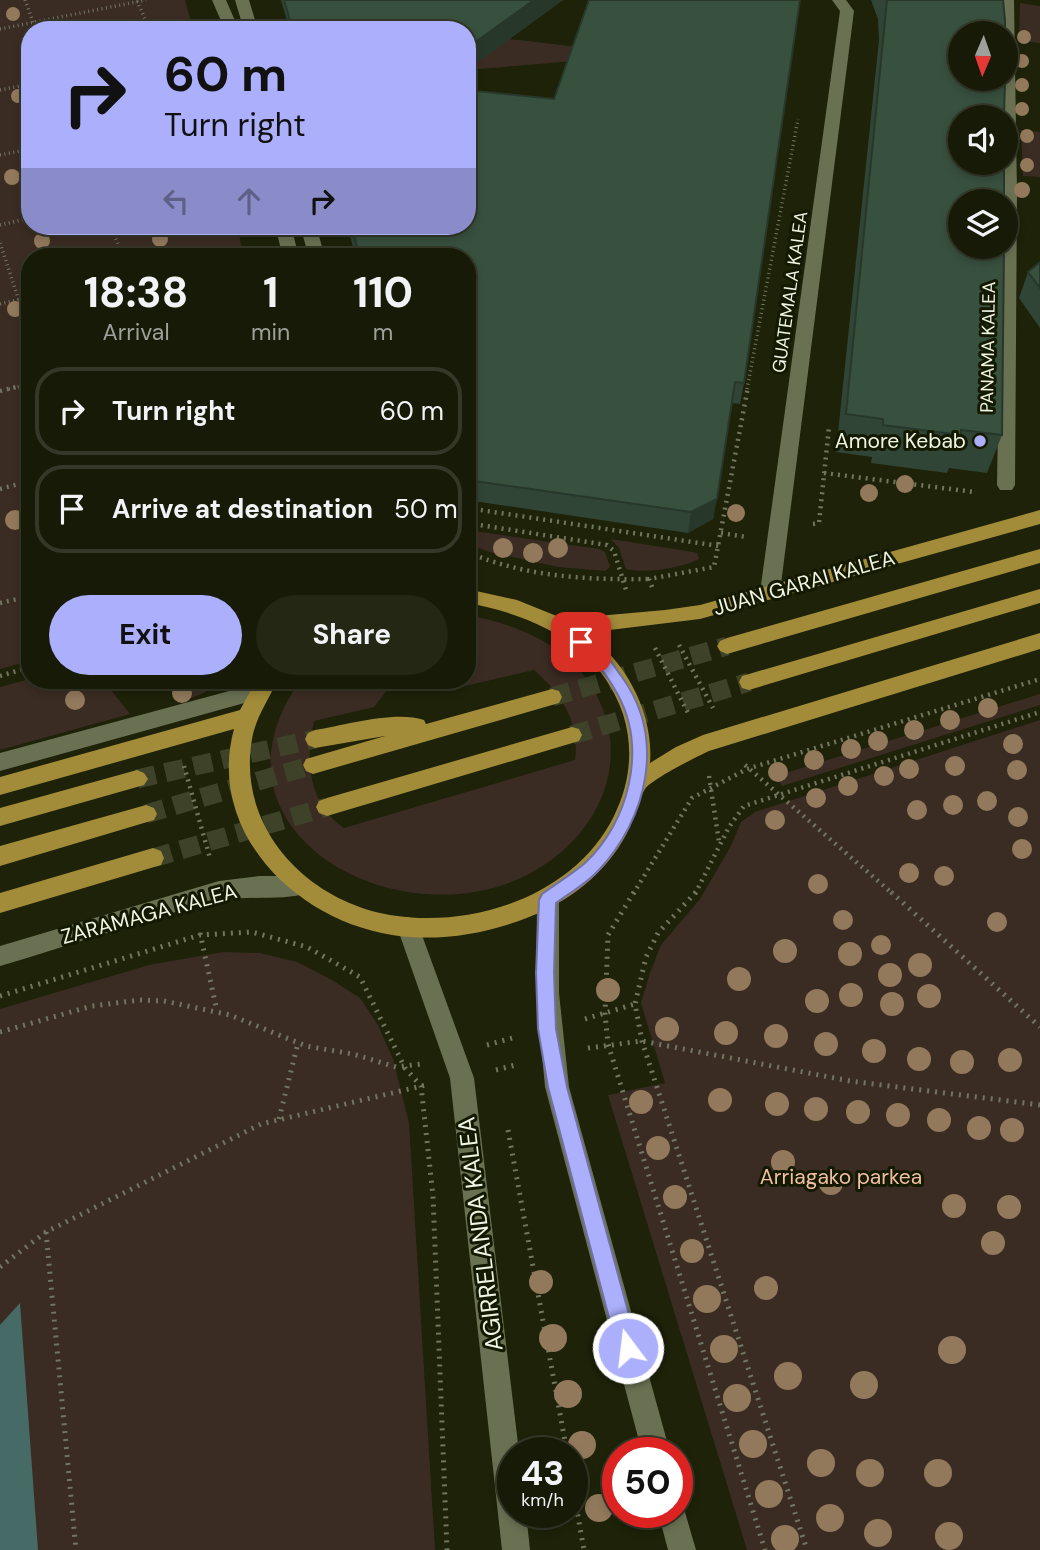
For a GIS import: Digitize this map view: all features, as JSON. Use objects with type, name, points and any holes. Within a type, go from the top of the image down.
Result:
[{"type":"main road","name":"JUAN GARAI KALEA","points":[[563,627],[665,618],[771,592],[1040,517]]},
{"type":"main road","name":"JUAN GARAI KALEA","points":[[727,646],[1040,556]]},
{"type":"main road","points":[[749,682],[1040,596]]},
{"type":"main road","points":[[261,689],[246,717],[237,762],[243,807],[265,850],[300,886],[332,906],[368,919],[408,927],[481,924],[548,900],[592,867],[623,826],[639,782],[640,736],[626,694],[600,657],[563,627],[525,608],[476,598]]},
{"type":"main road","points":[[639,782],[683,753],[704,744],[1040,642]]},
{"type":"main road","points":[[313,765],[552,697]]},
{"type":"main road","points":[[0,786],[246,717]]},
{"type":"main road","points":[[315,739],[376,728],[457,724]]},
{"type":"main road","points":[[327,807],[572,734]]},
{"type":"main road","points":[[0,817],[137,779]]},
{"type":"main road","points":[[0,856],[146,814]]},
{"type":"main road","points":[[0,903],[153,858]]},
{"type":"street","points":[[219,0],[228,21]]},
{"type":"street","points":[[243,0],[249,21]]},
{"type":"street","name":"GUATEMALA KALEA","points":[[771,592],[847,11],[839,0]]},
{"type":"street","name":"PANAMA KALEA","points":[[1006,485],[1009,194],[1007,0]]},
{"type":"street","points":[[0,762],[253,689]]},
{"type":"street","name":"ZARAMAGA KALEA","points":[[0,956],[219,891],[259,886],[300,886]]},
{"type":"street","points":[[548,900],[545,973],[547,1029],[557,1087],[652,1437]]},
{"type":"street","name":"AGIRRELANDA KALEA","points":[[408,927],[458,1066],[485,1263],[516,1550]]},
{"type":"street","points":[[676,1528],[682,1550]]},
{"type":"path","points":[[25,0],[33,21]]},
{"type":"path","points":[[38,21],[146,0]]},
{"type":"path","points":[[137,1],[146,21]]},
{"type":"path","points":[[0,29],[21,25]]},
{"type":"path","points":[[0,90],[21,86]]},
{"type":"path","points":[[0,155],[21,151]]},
{"type":"path","points":[[0,225],[21,220]]},
{"type":"path","points":[[0,243],[21,308]]},
{"type":"path","points":[[0,303],[21,298]]},
{"type":"path","points":[[0,391],[21,386]]},
{"type":"path","points":[[824,473],[966,493],[1006,485]]},
{"type":"path","points":[[0,489],[21,483]]},
{"type":"path","points":[[476,509],[719,546]]},
{"type":"path","points":[[476,556],[566,577],[649,579]]},
{"type":"path","points":[[0,603],[21,598]]},
{"type":"path","points":[[0,676],[21,670]]},
{"type":"path","points":[[765,1550],[608,1044],[605,1014],[608,935],[692,798],[747,769],[1040,679]]},
{"type":"path","points":[[807,1550],[642,1041],[635,1004],[644,967],[657,934],[694,896],[710,867],[719,842],[733,818],[744,806],[1040,712]]},
{"type":"path","points":[[176,736],[228,932]]},
{"type":"path","points":[[0,996],[200,935],[228,932],[252,932],[307,947],[360,977],[405,1068],[421,1086],[433,1196],[447,1550]]},
{"type":"path","points":[[0,1032],[87,1005],[117,1000],[150,1001],[186,1004],[217,1011],[255,1023],[298,1043],[359,1055],[388,1068],[458,1066],[497,1070],[608,1044],[642,1041],[850,1081],[1040,1105]]},
{"type":"path","points":[[0,1267],[46,1232],[261,1124],[421,1086],[458,1066],[547,1029],[635,1004]]},
{"type":"path","points":[[279,1119],[298,1043]]},
{"type":"path","points":[[497,1070],[499,1083]]},
{"type":"path","points":[[507,1124],[564,1437]]},
{"type":"path","points":[[46,1232],[76,1550]]},
{"type":"path","points":[[580,1528],[584,1550]]},
{"type":"green space","points":[[0,0],[185,0],[191,21],[21,21],[21,235],[239,235],[242,248],[21,248],[21,663],[0,669]]},
{"type":"green space","points":[[1020,3],[1040,6],[1040,43],[1019,41]]},
{"type":"green space","points":[[509,39],[579,47],[574,61],[476,69],[476,63]]},
{"type":"green space","points":[[1021,130],[1040,132],[1040,177],[1023,176]]},
{"type":"green space","points":[[476,531],[599,549],[605,552],[610,567],[605,571],[558,567],[476,547]]},
{"type":"green space","points":[[611,539],[693,552],[697,553],[699,559],[663,569],[626,569],[619,548]]},
{"type":"green space","points":[[476,617],[532,635],[568,659],[596,693],[609,729],[609,770],[596,809],[589,821],[540,868],[480,891],[416,893],[356,877],[308,845],[277,799],[272,744],[296,689],[388,689],[374,707],[314,721],[310,751],[312,780],[323,806],[344,828],[575,760],[574,733],[566,709],[534,670],[476,683]]},
{"type":"green space","points":[[21,681],[21,689],[110,689],[130,714],[0,750],[0,687]]},
{"type":"green space","points":[[178,689],[210,689],[194,697],[176,700]]},
{"type":"green space","points":[[1040,694],[1040,705],[782,786],[776,776]]},
{"type":"green space","name":"Arriagako parkea","points":[[1040,720],[1040,1550],[747,1550],[608,1095],[665,1083],[641,1003],[650,973],[661,945],[700,899],[731,846],[741,822],[755,812]]},
{"type":"green space","points":[[223,952],[260,953],[297,962],[332,980],[360,998],[378,1025],[393,1059],[409,1123],[435,1550],[0,1550],[0,1009],[149,965]]},
{"type":"water","points":[[20,1303],[38,1550],[0,1550],[0,1325]]},
{"type":"building","points":[[284,0],[534,0],[476,42],[476,21],[290,21]]},
{"type":"building","points":[[589,0],[800,0],[744,383],[735,382],[717,499],[691,512],[476,481],[476,248],[357,248],[354,235],[476,235],[476,91],[554,99]]},
{"type":"building","points":[[887,0],[1003,0],[1005,21],[948,21],[948,91],[1005,91],[1004,105],[948,105],[948,175],[1004,175],[1004,189],[948,189],[948,259],[1004,259],[1002,435],[961,430],[961,435],[883,425],[883,419],[846,414]]},
{"type":"building","points":[[1040,262],[1040,288],[1028,272]]},
{"type":"tunnel","points":[[552,697],[727,646]]},
{"type":"tunnel","points":[[572,735],[749,682]]},
{"type":"tunnel","points":[[137,779],[315,739]]},
{"type":"tunnel","points":[[146,814],[313,765]]},
{"type":"tunnel","points":[[153,858],[327,807]]},
{"type":"place","name":"Amore Kebab","points":[[980,441]]},
{"type":"route","points":[[581,642],[600,657],[626,694],[640,736],[639,782],[623,826],[592,867],[548,900],[545,973],[547,1029],[557,1087],[628,1348]]}]
